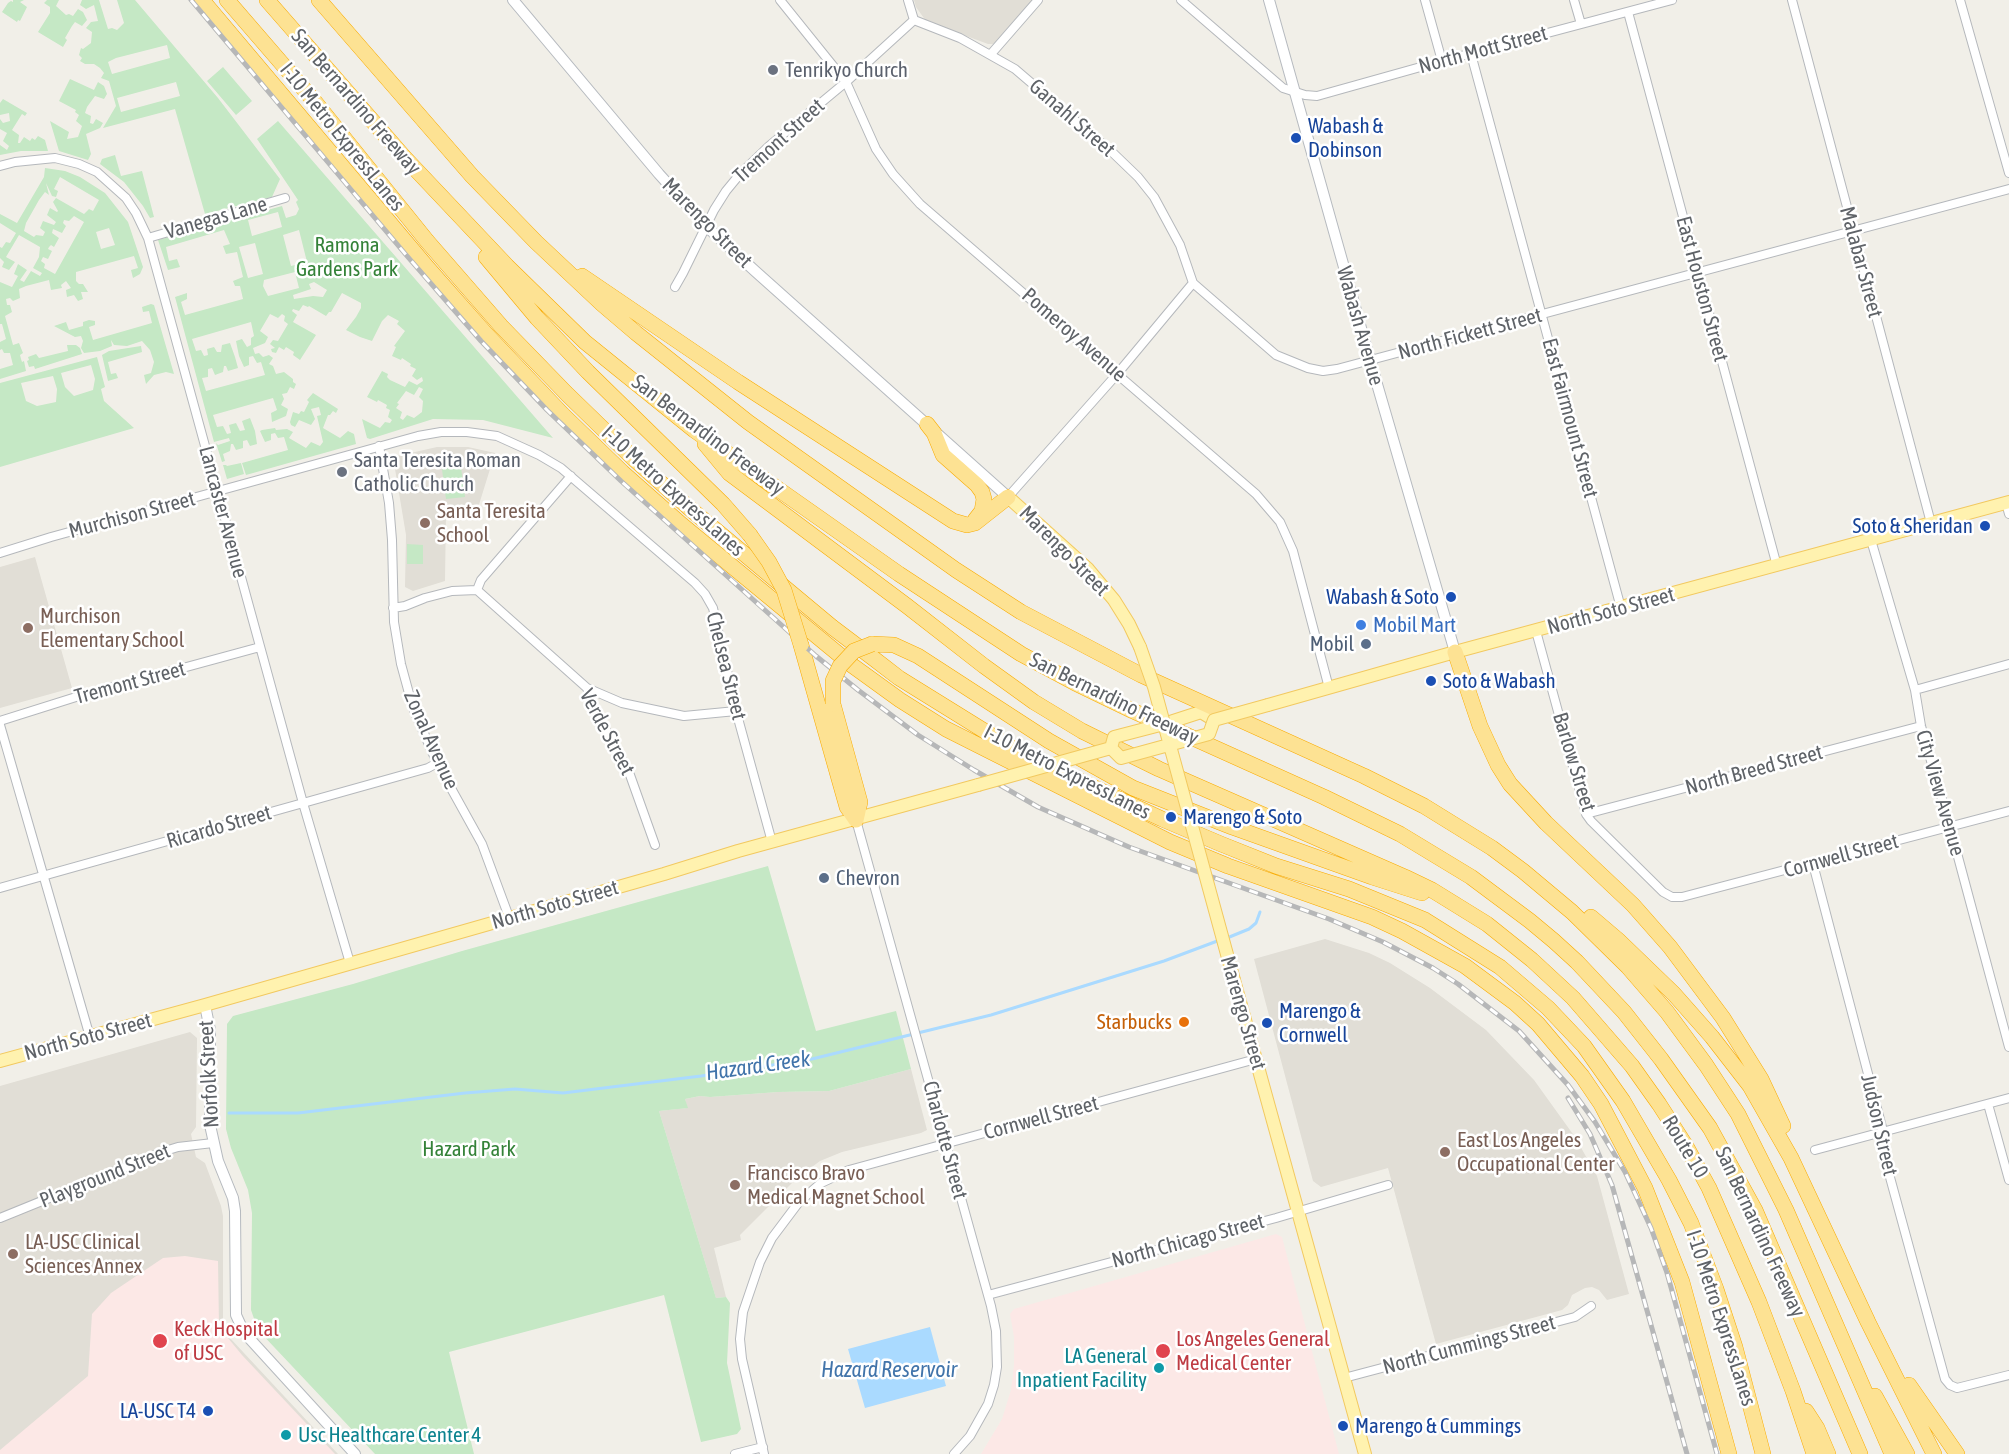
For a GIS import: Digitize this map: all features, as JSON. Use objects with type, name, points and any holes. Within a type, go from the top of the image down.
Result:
[{"type":"highway","name":"I-10 Metro ExpressLanes","points":[[202,0],[427,267],[486,334],[563,415],[682,525],[853,666],[946,729],[1170,842],[1264,880],[1371,917],[1419,939],[1465,966],[1515,1003],[1538,1024],[1582,1076],[1601,1104],[1645,1188],[1682,1282],[1730,1454]]},
{"type":"highway","name":"I-10 Metro ExpressLanes","points":[[227,0],[315,102],[434,249],[501,326],[567,394],[688,507],[864,652],[899,678],[1020,753],[1221,844],[1276,866],[1349,889],[1425,920],[1500,967],[1525,986],[1584,1046],[1623,1101],[1670,1180],[1706,1260],[1726,1318],[1763,1454]]},
{"type":"highway","name":"San Bernardino Freeway","points":[[267,0],[404,157],[491,249],[585,342],[694,430],[899,574],[1021,654],[1113,701],[1400,834],[1471,877],[1554,941],[1624,1012],[1710,1128],[1755,1210],[1860,1454]]},
{"type":"highway","name":"San Bernardino Freeway","points":[[319,0],[472,176],[536,242],[636,333],[739,415],[987,591],[1058,633],[1132,671],[1414,801],[1492,848],[1551,894],[1615,954],[1667,1012],[1738,1114],[1770,1175],[1892,1454]]},
{"type":"highway","points":[[404,157],[537,318],[588,372],[723,504],[750,535],[769,562],[784,590],[847,807],[856,819]]},
{"type":"highway","points":[[536,242],[567,266],[748,388],[953,521],[967,525],[981,520],[1008,496]]},
{"type":"highway","points":[[927,424],[934,433],[943,455],[982,492],[984,499],[982,511],[967,525]]},
{"type":"highway","points":[[694,430],[729,473],[1034,702],[1082,731],[1159,769],[1405,877],[1459,906]]},
{"type":"highway","points":[[856,819],[860,802],[833,704],[833,681],[840,666],[855,651],[872,644],[894,645],[918,656],[1049,741],[1133,788],[1232,827],[1459,906]]},
{"type":"highway","points":[[1455,652],[1480,726],[1498,765],[1510,784],[1546,823],[1633,905],[1670,947],[1723,1018],[1761,1079],[1819,1215]]},
{"type":"highway","points":[[1492,848],[1587,914],[1618,940],[1674,993],[1712,1036],[1750,1086],[1791,1158],[1868,1322],[1934,1454]]},
{"type":"highway","name":"Route 10","points":[[1459,906],[1511,942],[1573,999],[1632,1066],[1659,1104],[1709,1188],[1759,1302],[1814,1454]]},
{"type":"highway","points":[[1868,1322],[1957,1454]]},
{"type":"highway","points":[[1836,1328],[1907,1454]]},
{"type":"highway","points":[[1793,1391],[1817,1428],[1828,1454]]},
{"type":"main road","name":"Marengo Street","points":[[1008,496],[1088,569],[1114,600],[1140,647],[1170,745],[1365,1454]]},
{"type":"main road","name":"North Soto Street","points":[[1111,748],[1114,737],[1201,712],[1214,720],[1931,523],[2008,506]]},
{"type":"main road","name":"North Soto Street","points":[[1111,748],[1121,758],[1170,745],[1209,734],[1214,720]]},
{"type":"main road","name":"North Soto Street","points":[[0,1061],[1111,748]]},
{"type":"street","name":"Marengo Street","points":[[513,0],[659,174],[705,225],[1008,496]]},
{"type":"street","name":"Pomeroy Avenue","points":[[780,0],[846,82],[876,149],[893,174],[920,204],[1256,494],[1280,522],[1293,551],[1329,688]]},
{"type":"street","points":[[908,0],[914,20]]},
{"type":"street","points":[[991,54],[1038,0]]},
{"type":"street","points":[[1182,0],[1283,88],[1293,92]]},
{"type":"street","name":"Wabash Avenue","points":[[1269,0],[1293,92],[1455,652]]},
{"type":"street","points":[[1425,0],[1442,61]]},
{"type":"street","points":[[1574,0],[1581,24]]},
{"type":"street","name":"North Mott Street","points":[[1293,92],[1317,96],[1672,0]]},
{"type":"street","name":"Malabar Street","points":[[1792,0],[1931,523]]},
{"type":"street","points":[[1960,0],[2009,173]]},
{"type":"street","name":"East Houston Street","points":[[1628,12],[1777,566]]},
{"type":"street","name":"Tremont Street","points":[[675,287],[705,225],[726,191],[746,168],[914,20]]},
{"type":"street","name":"Ganahl Street","points":[[914,20],[960,38],[1015,69],[1138,177],[1154,197],[1180,245],[1193,283]]},
{"type":"street","name":"East Fairmount Street","points":[[1471,54],[1621,608]]},
{"type":"street","name":"Lancaster Avenue","points":[[0,166],[55,158],[79,164],[97,172],[126,198],[148,238],[303,803],[350,963]]},
{"type":"street","name":"North Fickett Street","points":[[1193,283],[1275,355],[1294,364],[1323,371],[1542,315],[2009,189]]},
{"type":"street","name":"Vanegas Lane","points":[[148,238],[285,198]]},
{"type":"street","points":[[1008,496],[1118,373],[1193,283]]},
{"type":"street","name":"Murchison Street","points":[[0,553],[379,446],[441,432],[468,432],[497,436],[539,455],[571,476]]},
{"type":"street","name":"Zonal Avenue","points":[[379,446],[389,503],[394,622],[401,664],[413,708],[437,763],[482,844],[509,917]]},
{"type":"street","points":[[393,608],[452,591],[477,590],[481,580],[571,476]]},
{"type":"street","name":"Chelsea Street","points":[[571,476],[695,583],[714,608],[736,711],[772,842]]},
{"type":"street","name":"City View Avenue","points":[[1871,540],[1915,690],[1921,726],[2009,1047]]},
{"type":"street","name":"Verde Street","points":[[477,590],[587,688],[595,710],[630,775],[655,845]]},
{"type":"street","name":"Barlow Street","points":[[1536,631],[1586,814],[1655,884],[1672,897]]},
{"type":"street","name":"Tremont Street","points":[[0,721],[76,696],[260,648]]},
{"type":"street","points":[[1915,690],[2009,664]]},
{"type":"street","points":[[587,688],[622,704],[684,716],[736,711]]},
{"type":"street","points":[[0,725],[90,1037]]},
{"type":"street","name":"North Breed Street","points":[[1586,814],[1921,726]]},
{"type":"street","name":"Ricardo Street","points":[[0,888],[428,768],[437,763]]},
{"type":"street","name":"Cornwell Street","points":[[1672,897],[1682,897],[1813,864],[2009,811]]},
{"type":"street","name":"Charlotte Street","points":[[856,819],[996,1331],[998,1350],[994,1385],[980,1422],[954,1454]]},
{"type":"street","name":"Judson Street","points":[[1813,864],[1883,1131],[1888,1170],[1945,1379],[1957,1388],[2009,1375]]},
{"type":"street","name":"Norfolk Street","points":[[205,1005],[210,1030],[210,1125],[213,1143],[234,1202],[237,1315],[242,1328],[355,1454]]},
{"type":"street","name":"Cornwell Street","points":[[764,1450],[742,1359],[740,1339],[742,1320],[760,1262],[772,1238],[799,1202],[821,1183],[849,1170],[1256,1059]]},
{"type":"street","points":[[1815,1150],[2009,1098]]},
{"type":"street","points":[[1988,1104],[2009,1180]]},
{"type":"street","name":"Playground Street","points":[[0,1218],[165,1151],[178,1147],[213,1143]]},
{"type":"street","name":"North Chicago Street","points":[[988,1295],[1276,1218],[1388,1185]]},
{"type":"street","name":"North Cummings Street","points":[[1344,1378],[1575,1317],[1591,1306]]},
{"type":"street","points":[[735,1454],[764,1450]]},
{"type":"shaded area","points":[[914,0],[1034,0],[998,41],[988,44],[926,21]]},
{"type":"shaded area","name":"Santa Teresita School","points":[[437,447],[468,447],[495,453],[477,511],[467,506],[446,512],[445,581],[413,591],[405,587],[406,535],[393,457]]},
{"type":"shaded area","name":"Murchison Elementary School","points":[[35,557],[72,688],[0,708],[0,567]]},
{"type":"shaded area","name":"East Los Angeles Occupational Center","points":[[1325,939],[1369,953],[1430,988],[1486,1030],[1534,1080],[1575,1137],[1597,1176],[1629,1294],[1607,1300],[1599,1290],[1592,1287],[1585,1288],[1572,1295],[1568,1305],[1562,1310],[1436,1344],[1388,1168],[1321,1187],[1313,1181],[1254,959]]},
{"type":"shaded area","points":[[190,1032],[197,1038],[196,1127],[191,1134],[196,1157],[205,1163],[223,1216],[223,1322],[225,1330],[338,1454],[0,1454],[0,1086]]},
{"type":"shaded area","name":"Francisco Bravo Medical Magnet School","points":[[911,1069],[927,1130],[842,1152],[820,1161],[797,1178],[740,1235],[741,1240],[714,1248],[726,1297],[716,1298],[659,1111],[687,1108],[685,1099],[700,1096],[829,1091]]},
{"type":"shaded area","name":"Los Angeles General Medical Center","points":[[1276,1234],[1282,1237],[1339,1454],[981,1454],[1002,1419],[1011,1390],[1014,1337],[1010,1314],[1014,1309]]},
{"type":"shaded area","name":"Keck Hospital of USC","points":[[185,1256],[218,1261],[219,1327],[242,1355],[335,1454],[0,1454],[0,1450],[88,1376],[92,1314],[111,1293],[163,1258]]},
{"type":"green space","points":[[13,0],[24,0],[20,2],[27,7],[20,21],[17,22],[2,12]]},
{"type":"green space","points":[[47,0],[59,0],[56,6],[66,15],[73,16],[78,9],[83,12],[87,20],[82,26],[75,22],[65,38],[67,40],[63,47],[38,32],[50,13],[50,7],[44,3]]},
{"type":"green space","points":[[82,0],[99,0],[108,29],[117,30],[124,23],[117,0],[135,0],[218,98],[280,179],[272,197],[205,214],[175,109],[103,128],[116,106],[109,81],[101,78],[104,73],[100,68],[80,61],[81,48],[91,43],[92,32],[86,28],[91,22],[98,21],[94,5],[86,9],[80,5]],"holes":[[[167,45],[170,58],[112,74],[108,62]],[[176,82],[180,96],[121,112],[117,98]]]},
{"type":"green space","points":[[223,67],[252,101],[236,115],[207,81]]},
{"type":"green space","points":[[70,79],[94,90],[98,82],[104,86],[107,94],[104,99],[95,96],[85,113],[91,116],[90,123],[93,124],[96,119],[103,123],[100,128],[86,134],[91,154],[88,160],[59,151],[50,121],[69,132],[67,139],[78,137],[82,126],[76,121],[79,115],[75,112],[76,110],[59,101]]},
{"type":"green space","points":[[3,99],[27,113],[25,116],[22,114],[12,130],[19,135],[18,143],[24,137],[30,141],[32,138],[35,140],[38,136],[45,140],[48,151],[21,151],[0,155],[0,145],[7,150],[9,146],[3,141],[7,133],[0,129],[0,119],[3,123],[10,121],[9,113],[0,115],[0,103]]},
{"type":"green space","name":"Ramona Gardens Park","points":[[278,121],[553,438],[483,420],[433,419],[367,438],[362,419],[380,428],[385,422],[390,423],[392,420],[388,417],[390,410],[386,408],[387,405],[367,397],[382,371],[388,374],[387,377],[390,380],[405,387],[409,381],[417,385],[423,381],[422,377],[417,380],[412,376],[416,369],[410,366],[411,364],[402,358],[401,360],[392,356],[396,347],[394,346],[405,331],[397,324],[399,321],[388,315],[382,321],[372,341],[360,337],[346,330],[361,308],[361,303],[342,293],[331,312],[326,316],[309,306],[303,305],[299,311],[293,309],[292,311],[297,315],[293,322],[316,335],[300,360],[286,347],[284,350],[279,347],[276,353],[272,352],[271,349],[275,348],[270,344],[273,340],[278,341],[288,324],[284,321],[285,316],[282,314],[278,318],[270,314],[260,331],[268,337],[265,343],[253,348],[255,354],[259,353],[263,357],[269,355],[273,358],[269,364],[273,366],[276,374],[284,372],[296,384],[294,389],[290,387],[287,393],[282,394],[284,399],[281,405],[288,409],[286,416],[272,422],[271,413],[277,410],[273,398],[213,415],[217,427],[223,426],[227,434],[231,433],[229,425],[236,423],[240,431],[245,430],[242,421],[250,418],[255,431],[257,444],[250,446],[247,440],[243,441],[243,448],[236,450],[231,444],[230,451],[223,454],[225,461],[222,462],[216,443],[218,445],[230,441],[229,438],[214,442],[175,297],[187,293],[187,299],[181,302],[185,315],[243,299],[240,286],[235,286],[233,281],[243,277],[237,252],[226,254],[223,246],[230,244],[224,230],[166,247],[169,261],[177,259],[180,267],[168,270],[158,240],[282,206],[286,218],[296,215],[299,209],[296,202],[298,200],[257,139]],"holes":[[[278,212],[282,227],[252,236],[248,220]],[[299,230],[307,262],[291,266],[283,235]],[[255,243],[263,274],[248,278],[239,247]],[[295,272],[299,288],[268,296],[263,286],[264,280]],[[314,282],[327,290],[323,297],[294,299],[293,295],[311,289],[309,284]],[[251,322],[254,336],[251,338],[251,345],[247,347],[242,339],[236,341],[239,356],[244,367],[249,365],[249,357],[253,356],[257,363],[261,362],[265,375],[206,391],[202,378],[208,377],[208,369],[212,368],[215,375],[223,372],[224,366],[228,371],[238,368],[230,343],[222,345],[221,352],[217,352],[214,347],[207,349],[208,355],[204,356],[201,350],[196,351],[192,339]],[[419,387],[423,389],[419,397],[423,401],[422,412],[414,418],[407,415],[403,420],[400,418],[402,412],[396,408],[406,391],[414,395]]]},
{"type":"green space","points":[[115,155],[121,176],[142,171],[154,217],[150,218],[124,182],[100,164],[102,159]]},
{"type":"green space","points":[[45,168],[65,171],[80,177],[105,193],[128,222],[143,267],[140,274],[133,278],[131,270],[138,268],[134,256],[76,272],[76,281],[83,284],[88,292],[81,292],[83,299],[78,301],[74,295],[67,297],[66,290],[71,288],[66,281],[61,285],[62,288],[51,290],[49,280],[19,289],[20,298],[13,301],[10,298],[6,299],[12,312],[5,316],[13,345],[19,343],[23,353],[20,355],[21,359],[22,362],[24,361],[26,371],[0,379],[0,369],[13,365],[10,353],[0,350],[0,342],[6,339],[2,324],[0,324],[0,282],[12,287],[18,276],[14,274],[18,264],[27,270],[20,280],[24,282],[31,271],[40,276],[42,273],[33,268],[39,257],[40,247],[19,235],[6,257],[15,262],[9,270],[2,267],[4,262],[0,258],[0,247],[2,248],[6,242],[10,243],[16,233],[0,223],[0,214],[17,223],[44,177]],"holes":[[[60,177],[99,200],[93,211],[89,209],[84,214],[56,198],[53,202],[58,211],[50,208],[47,215],[56,222],[54,225],[43,221],[40,228],[45,232],[43,236],[34,237],[24,231],[26,223],[45,192],[49,195],[46,183],[52,196],[56,197],[58,191],[54,189]],[[74,216],[84,222],[55,274],[44,268],[45,264],[41,261],[43,257],[48,259],[52,251],[48,249],[49,247],[51,245],[54,247],[59,238],[52,233],[53,229],[62,233],[66,226],[63,223],[64,220],[69,221]],[[109,228],[115,245],[101,249],[96,232]]]},
{"type":"green space","points":[[154,305],[174,374],[166,372],[154,375],[146,384],[144,375],[151,373],[154,362],[150,350],[142,341],[127,346],[114,345],[111,340],[112,346],[100,351],[84,353],[81,348],[83,341],[81,336],[75,337],[54,326],[66,322],[69,330],[83,326],[83,322],[95,321],[95,325],[89,327],[93,340],[152,323],[149,311],[143,312],[142,307]]},
{"type":"green space","points":[[67,345],[76,345],[82,354],[35,369],[34,366],[29,367],[28,357],[36,354],[39,358],[68,351]]},
{"type":"green space","points":[[141,346],[142,352],[108,362],[111,374],[116,373],[118,378],[108,381],[102,355],[109,351]]},
{"type":"green space","points":[[97,357],[105,387],[101,389],[104,401],[134,428],[0,467],[0,383]],"holes":[[[91,365],[95,379],[93,390],[74,396],[65,387],[61,373]],[[53,376],[57,389],[56,402],[37,406],[26,401],[21,383]]]},
{"type":"green space","points":[[313,393],[338,409],[336,413],[333,411],[328,415],[323,428],[340,438],[348,431],[354,434],[356,444],[246,475],[242,463],[288,450],[284,437],[278,438],[275,433],[271,434],[271,440],[265,442],[260,431],[262,430],[287,429],[293,432],[289,438],[306,448],[311,442],[320,446],[323,442],[317,416],[321,415],[319,407],[311,409],[315,419],[311,425],[299,420],[295,427],[290,422],[293,412],[299,414],[301,411],[304,412],[309,402],[307,400]]},
{"type":"green space","points":[[460,460],[465,497],[446,499],[441,462]]},
{"type":"green space","points":[[241,463],[244,474],[227,479],[223,465]]},
{"type":"green space","points":[[407,544],[423,545],[423,564],[407,564]]},
{"type":"green space","name":"Hazard Park","points":[[768,866],[816,1031],[896,1011],[911,1069],[829,1091],[700,1096],[685,1099],[688,1108],[659,1111],[716,1298],[726,1297],[730,1303],[727,1363],[741,1429],[737,1434],[701,1442],[664,1295],[449,1352],[474,1454],[375,1454],[258,1330],[251,1310],[252,1213],[248,1190],[226,1129],[227,1024],[233,1016]]},
{"type":"water","name":"Hazard Reservoir","points":[[930,1327],[946,1386],[865,1408],[848,1349]]},
{"type":"waterway","name":"Hazard Creek","points":[[1227,938],[1249,929],[1256,923],[1260,912]]},
{"type":"waterway","name":"Hazard Creek","points":[[229,1113],[298,1113],[515,1089],[563,1093],[701,1076],[812,1059],[991,1015],[1164,961],[1220,940]]},
{"type":"railway","points":[[191,0],[407,256],[481,341],[547,410],[621,481],[816,656],[858,690],[918,735],[1038,807],[1129,847],[1329,919],[1383,942],[1458,984],[1519,1031],[1568,1085],[1595,1122],[1625,1172],[1651,1228],[1667,1273],[1717,1454]]},
{"type":"railway","points":[[1568,1098],[1590,1134],[1612,1185],[1687,1454]]},
{"type":"place","name":"Tenrikyo Church","points":[[773,70]]},
{"type":"place","name":"Wabash & Dobinson","points":[[1296,138]]},
{"type":"place","name":"Santa Teresita Roman Catholic Church","points":[[342,472]]},
{"type":"place","name":"Santa Teresita School","points":[[425,523]]},
{"type":"place","name":"Soto & Sheridan","points":[[1985,526]]},
{"type":"place","name":"Wabash & Soto","points":[[1451,597]]},
{"type":"place","name":"Mobil Mart","points":[[1361,625]]},
{"type":"place","name":"Murchison Elementary School","points":[[28,628]]},
{"type":"place","name":"Mobil","points":[[1366,644]]},
{"type":"place","name":"Soto & Wabash","points":[[1431,681]]},
{"type":"place","name":"Marengo & Soto","points":[[1171,817]]},
{"type":"place","name":"Chevron","points":[[824,878]]},
{"type":"place","name":"Starbucks","points":[[1184,1022]]},
{"type":"place","name":"Marengo & Cornwell","points":[[1267,1023]]},
{"type":"place","name":"East Los Angeles Occupational Center","points":[[1445,1152]]},
{"type":"place","name":"Francisco Bravo Medical Magnet School","points":[[735,1185]]},
{"type":"place","name":"LA-USC Clinical Sciences Annex","points":[[13,1254]]},
{"type":"place","name":"Keck Hospital of USC","points":[[160,1341]]},
{"type":"place","name":"Los Angeles General Medical Center","points":[[1163,1351]]},
{"type":"place","name":"LA General Inpatient Facility","points":[[1159,1368]]},
{"type":"place","name":"LA-USC T4","points":[[208,1411]]},
{"type":"place","name":"Marengo & Cummings","points":[[1343,1426]]},
{"type":"place","name":"Usc Healthcare Center 4","points":[[286,1435]]}]
